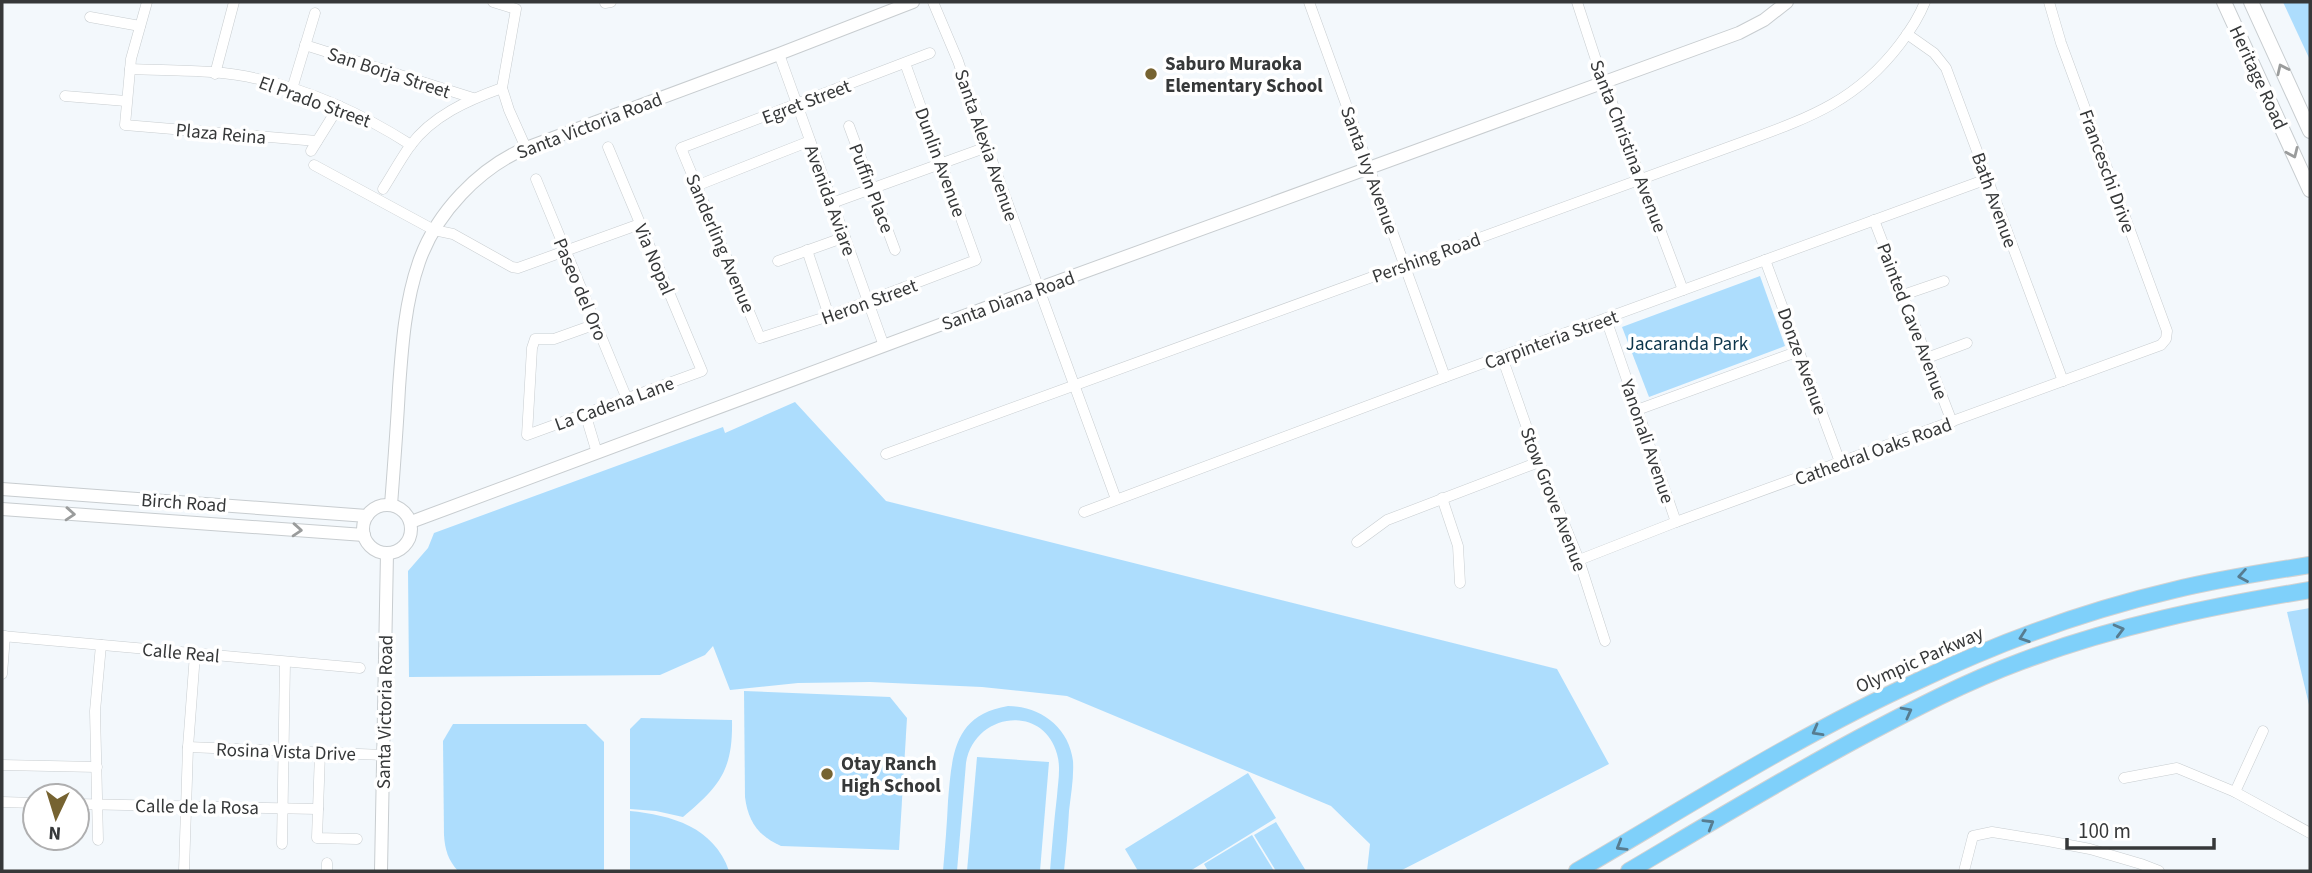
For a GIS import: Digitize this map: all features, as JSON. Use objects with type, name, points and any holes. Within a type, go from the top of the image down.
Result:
[{"type":"main road","name":"Heritage Road","points":[[2224,2],[2310,190]]},
{"type":"main road","name":"Heritage Road","points":[[2250,2],[2310,131]]},
{"type":"main road","name":"Olympic Parkway","points":[[1577,871],[1778,752],[1849,714],[1921,679],[2014,640],[2105,609],[2174,590],[2310,565]]},
{"type":"main road","points":[[1629,871],[1793,774],[1934,698],[2022,661],[2115,630],[2246,600],[2310,590]]},
{"type":"street","points":[[65,96],[126,101],[130,69],[147,2]]},
{"type":"street","points":[[493,2],[516,9],[502,88],[526,148]]},
{"type":"street","name":"Santa Victoria Road","points":[[391,505],[407,308],[419,261],[435,230],[462,194],[480,176],[507,156],[526,148],[913,2]]},
{"type":"street","name":"Santa Alexia Avenue","points":[[933,2],[958,61],[1038,289]]},
{"type":"street","name":"Santa Ivy Avenue","points":[[1309,2],[1445,377]]},
{"type":"street","name":"Santa Christina Avenue","points":[[1577,2],[1683,290]]},
{"type":"street","name":"Santa Diana Road","points":[[411,522],[1739,33],[1764,20],[1787,2]]},
{"type":"street","name":"Pershing Road","points":[[886,454],[1820,112],[1843,99],[1891,57],[1925,2]]},
{"type":"street","name":"Franceschi Drive","points":[[2049,2],[2061,43],[2167,331],[2166,340]]},
{"type":"street","points":[[215,74],[231,3]]},
{"type":"street","points":[[292,89],[316,13]]},
{"type":"street","points":[[90,17],[140,26]]},
{"type":"street","name":"Bath Avenue","points":[[1907,34],[1934,53],[1946,68],[1957,92],[2063,381]]},
{"type":"street","name":"San Borja Street","points":[[305,45],[473,98]]},
{"type":"street","name":"Egret Street","points":[[681,148],[930,53]]},
{"type":"street","name":"Avenida Aviare","points":[[779,54],[884,346]]},
{"type":"street","name":"Dunlin Avenue","points":[[905,63],[976,261]]},
{"type":"street","name":"El Prado Street","points":[[130,69],[257,78],[340,106],[382,126],[411,145]]},
{"type":"street","points":[[383,189],[411,145],[450,111],[473,98],[502,88]]},
{"type":"street","name":"Plaza Reina","points":[[126,101],[125,125],[317,141]]},
{"type":"street","points":[[311,151],[340,106]]},
{"type":"street","name":"Puffin Place","points":[[849,126],[895,250]]},
{"type":"street","points":[[696,186],[810,141]]},
{"type":"street","name":"Via Nopal","points":[[608,147],[702,371]]},
{"type":"street","points":[[832,203],[987,147]]},
{"type":"street","name":"Sanderling Avenue","points":[[681,148],[760,338]]},
{"type":"street","points":[[314,165],[435,230],[453,234],[512,267],[518,268],[640,224]]},
{"type":"street","name":"Paseo del Oro","points":[[536,179],[627,398]]},
{"type":"street","name":"Carpinteria Street","points":[[1084,512],[1987,179]]},
{"type":"street","name":"Painted Cave Avenue","points":[[1874,220],[1952,422]]},
{"type":"street","points":[[778,261],[845,237]]},
{"type":"street","points":[[807,250],[829,316]]},
{"type":"street","name":"Donze Avenue","points":[[1765,260],[1840,463]]},
{"type":"street","name":"Heron Street","points":[[760,338],[829,316],[976,261]]},
{"type":"street","points":[[1903,295],[1944,281]]},
{"type":"street","points":[[1038,289],[1116,499]]},
{"type":"street","name":"Yanonali Avenue","points":[[1606,319],[1676,522]]},
{"type":"street","name":"La Cadena Lane","points":[[596,324],[554,339],[535,340],[532,348],[527,435],[702,371]]},
{"type":"street","name":"Cathedral Oaks Road","points":[[1578,560],[2161,345],[2166,340]]},
{"type":"street","points":[[1927,358],[1967,343]]},
{"type":"street","points":[[1637,410],[1799,351]]},
{"type":"street","name":"Stow Grove Avenue","points":[[1503,357],[1605,641]]},
{"type":"street","points":[[585,414],[597,453]]},
{"type":"street","points":[[1357,542],[1387,520],[1539,462]]},
{"type":"street","name":"Birch Road","points":[[2,489],[367,516]]},
{"type":"street","points":[[1442,498],[1458,546],[1460,583]]},
{"type":"street","points":[[208,524],[209,504]]},
{"type":"street","points":[[391,505],[403,510],[412,529],[407,543],[394,552],[387,553],[372,547],[363,528],[367,516],[377,507],[391,505]]},
{"type":"street","name":"Birch Road","points":[[2,509],[364,535]]},
{"type":"street","name":"Santa Victoria Road","points":[[381,871],[387,553]]},
{"type":"street","points":[[2,674],[3,636]]},
{"type":"street","name":"Calle Real","points":[[3,636],[360,668]]},
{"type":"street","points":[[98,840],[95,711],[101,645]]},
{"type":"street","points":[[184,871],[188,747],[195,654]]},
{"type":"street","points":[[282,844],[285,662]]},
{"type":"street","points":[[2235,792],[2263,731]]},
{"type":"street","name":"Rosina Vista Drive","points":[[188,747],[384,755]]},
{"type":"street","points":[[320,753],[317,838],[357,839]]},
{"type":"street","points":[[2,765],[97,767]]},
{"type":"street","points":[[2124,778],[2177,768],[2235,792],[2310,833]]},
{"type":"street","points":[[2,803],[21,803]]},
{"type":"street","name":"Calle de la Rosa","points":[[91,804],[318,809]]},
{"type":"street","points":[[1964,871],[1973,836],[1992,832],[2090,849],[2159,871]]},
{"type":"green space","points":[[2283,2],[2310,2],[2310,60]]},
{"type":"green space","name":"Jacaranda Park","points":[[1760,276],[1785,346],[1649,397],[1622,327]]},
{"type":"green space","points":[[795,402],[886,501],[1557,669],[1609,764],[1400,871],[1367,871],[1370,844],[1331,806],[1067,696],[982,687],[870,682],[798,683],[730,690],[713,646],[705,655],[660,675],[409,677],[408,571],[428,548],[434,533],[723,427],[725,433]]},
{"type":"green space","points":[[2310,608],[2310,709],[2287,612]]},
{"type":"green space","points":[[744,691],[890,697],[907,718],[899,850],[781,846],[760,832],[749,813],[745,797]]},
{"type":"green space","points":[[1008,706],[1042,714],[1059,729],[1070,749],[1073,773],[1064,871],[1050,871],[1059,775],[1057,754],[1049,738],[1038,727],[1024,721],[1009,721],[982,733],[972,746],[966,763],[957,871],[943,871],[951,768],[959,740],[976,718]]},
{"type":"green space","points":[[641,718],[732,720],[730,752],[722,776],[706,796],[683,817],[630,809],[630,729]]},
{"type":"green space","points":[[453,724],[586,724],[604,742],[604,871],[458,871],[448,854],[444,835],[443,741]]},
{"type":"green space","points":[[977,757],[1049,762],[1040,871],[967,871]]},
{"type":"green space","points":[[1248,773],[1276,818],[1190,871],[1138,871],[1125,849]]},
{"type":"green space","points":[[630,811],[661,816],[689,826],[713,844],[729,871],[630,871]]},
{"type":"green space","points":[[1276,822],[1306,871],[1276,871],[1254,835]]},
{"type":"green space","points":[[1252,835],[1274,871],[1208,871],[1204,864]]},
{"type":"place","name":"Saburo Muraoka Elementary School","points":[[1151,74]]},
{"type":"place","name":"Otay Ranch High School","points":[[827,774]]}]
